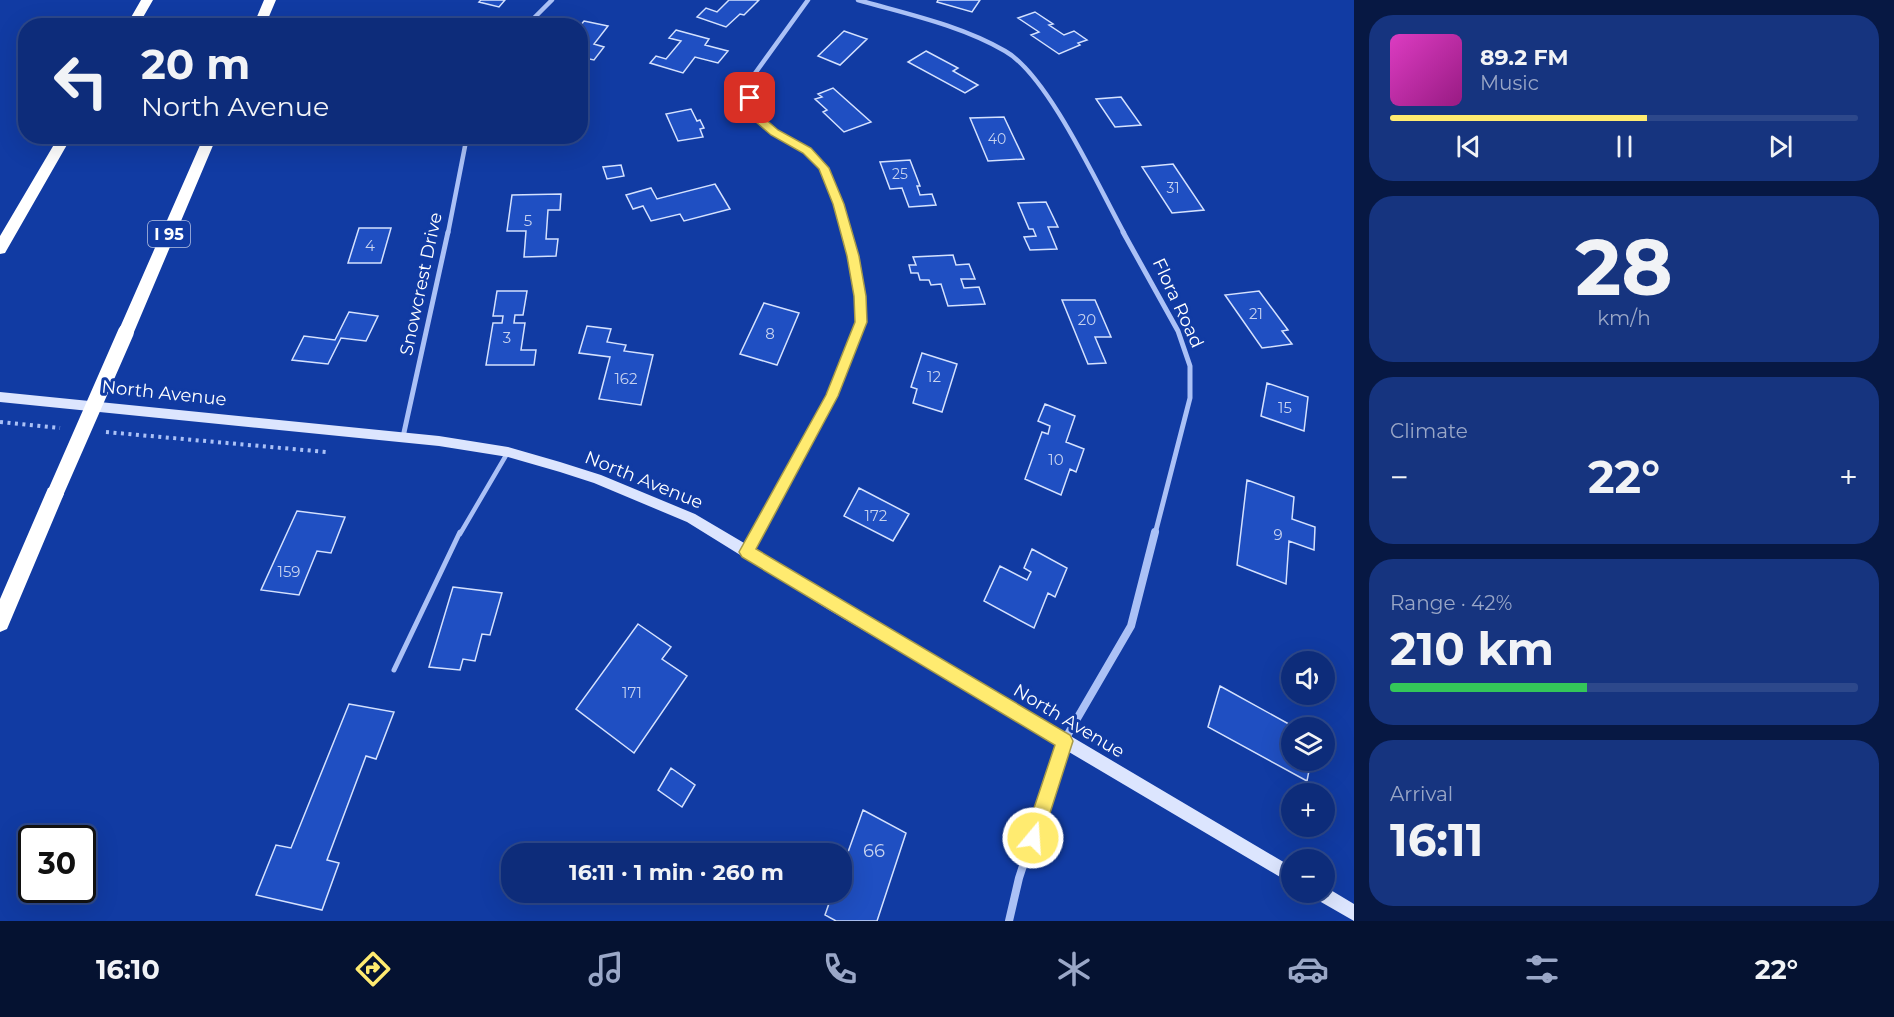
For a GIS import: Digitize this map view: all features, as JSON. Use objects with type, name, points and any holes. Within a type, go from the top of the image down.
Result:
[{"type":"highway","points":[[137,18],[147,0]]},
{"type":"highway","points":[[262,18],[270,0]]},
{"type":"highway","points":[[0,249],[61,144]]},
{"type":"highway","name":"I 95","points":[[0,622],[208,144]]},
{"type":"main road","name":"North Avenue","points":[[0,397],[403,436],[508,452],[597,479],[691,518],[1281,869]]},
{"type":"main road","points":[[1335,901],[1354,912]]},
{"type":"street","points":[[534,18],[552,0]]},
{"type":"street","points":[[747,552],[832,396],[861,322],[860,296],[853,256],[838,204],[824,168],[807,150],[774,133],[752,113],[748,83],[808,0]]},
{"type":"street","name":"Flora Road","points":[[858,0],[943,24],[1006,51],[1030,72],[1058,113],[1150,277],[1178,331],[1190,366],[1190,398],[1131,626],[1064,741],[1019,878],[1009,921]]},
{"type":"street","name":"Snowcrest Drive","points":[[403,436],[443,259],[465,144]]},
{"type":"lane","points":[[394,670],[461,531],[508,452]]},
{"type":"building","points":[[481,0],[505,0],[499,7],[479,2]]},
{"type":"building","points":[[729,0],[759,0],[744,15],[740,14],[726,27],[697,17],[706,8],[717,12]]},
{"type":"building","points":[[938,0],[980,0],[972,12],[937,2]]},
{"type":"building","points":[[1035,12],[1064,35],[1074,31],[1087,40],[1059,54],[1031,35],[1039,32],[1018,18]]},
{"type":"building","points":[[588,22],[608,26],[594,44],[604,47],[594,60],[588,59]]},
{"type":"building","points":[[676,30],[709,39],[705,45],[728,51],[718,63],[695,57],[683,73],[650,63],[656,56],[666,59],[681,41],[669,38]]},
{"type":"building","points":[[844,31],[867,39],[840,65],[818,56]]},
{"type":"building","points":[[926,51],[958,68],[953,71],[978,85],[965,93],[908,62]]},
{"type":"building","points":[[833,88],[871,122],[844,132],[823,112],[827,110],[815,99],[822,97],[818,94]]},
{"type":"building","points":[[1121,97],[1141,125],[1115,127],[1096,99]]},
{"type":"building","points":[[691,109],[697,121],[700,120],[704,128],[700,129],[703,137],[678,141],[666,114]]},
{"type":"building","points":[[1004,117],[1024,159],[988,161],[970,118]]},
{"type":"building","points":[[910,160],[920,186],[917,186],[920,195],[932,194],[936,205],[909,207],[902,188],[890,189],[880,162]]},
{"type":"building","points":[[1173,164],[1204,210],[1172,213],[1142,167]]},
{"type":"building","points":[[621,165],[624,176],[607,179],[603,167]]},
{"type":"building","points":[[715,184],[730,209],[684,221],[680,214],[651,221],[643,206],[633,209],[626,195],[651,188],[657,199]]},
{"type":"building","points":[[561,194],[560,210],[548,210],[546,239],[558,239],[556,256],[524,257],[526,231],[507,231],[512,195]]},
{"type":"building","points":[[1046,202],[1058,227],[1048,227],[1057,249],[1030,250],[1024,237],[1036,236],[1033,229],[1029,229],[1018,203]]},
{"type":"building","points":[[359,228],[391,228],[381,263],[348,263]]},
{"type":"building","points":[[953,255],[956,265],[969,264],[975,279],[961,279],[964,288],[979,287],[985,304],[948,306],[941,284],[931,285],[929,280],[920,280],[918,273],[911,273],[909,265],[916,265],[913,257]]},
{"type":"building","points":[[497,291],[527,291],[523,315],[515,315],[514,323],[525,323],[521,350],[536,350],[534,365],[486,365],[493,323],[502,323],[503,316],[493,316]]},
{"type":"building","points":[[1259,291],[1288,330],[1282,331],[1292,344],[1262,348],[1225,295]]},
{"type":"building","points":[[1062,300],[1095,300],[1111,337],[1095,337],[1106,363],[1088,364]]},
{"type":"building","points":[[764,303],[799,313],[777,365],[740,354]]},
{"type":"building","points":[[349,312],[378,316],[366,341],[341,338],[328,364],[292,360],[304,336],[335,340]]},
{"type":"building","points":[[587,326],[611,329],[607,342],[626,345],[624,351],[653,355],[641,405],[599,399],[610,357],[579,353]]},
{"type":"building","points":[[922,353],[957,364],[942,412],[913,403],[917,389],[911,387]]},
{"type":"building","points":[[1267,383],[1308,397],[1304,431],[1261,416]]},
{"type":"building","points":[[1045,404],[1075,416],[1066,442],[1084,449],[1076,472],[1070,469],[1061,495],[1025,479],[1042,432],[1048,434],[1050,426],[1038,421]]},
{"type":"building","points":[[1247,480],[1294,497],[1292,519],[1315,527],[1314,550],[1289,541],[1286,584],[1237,565]]},
{"type":"building","points":[[859,488],[909,514],[893,541],[844,516]]},
{"type":"building","points":[[297,511],[345,517],[331,553],[317,551],[299,595],[261,590]]},
{"type":"building","points":[[1032,549],[1067,568],[1055,597],[1048,593],[1034,628],[984,601],[1000,566],[1027,580],[1031,572],[1024,568]]},
{"type":"building","points":[[453,587],[502,593],[490,635],[482,634],[475,661],[463,659],[460,670],[429,667]]},
{"type":"building","points":[[638,624],[671,647],[662,659],[687,676],[634,753],[576,709]]},
{"type":"building","points":[[1220,686],[1281,720],[1281,767],[1208,727]]},
{"type":"building","points":[[349,704],[394,712],[376,759],[366,756],[327,860],[339,863],[322,910],[256,895],[276,845],[291,848]]},
{"type":"building","points":[[671,768],[695,785],[682,807],[658,790]]},
{"type":"building","points":[[1289,771],[1309,771],[1307,781]]},
{"type":"building","points":[[863,810],[906,833],[877,921],[836,921],[825,915],[829,903],[852,903],[851,843]]},
{"type":"route","points":[[750,98],[752,113],[774,133],[807,150],[824,168],[838,204],[853,256],[860,296],[861,322],[832,396],[747,552],[1064,741],[1033,838]]}]
